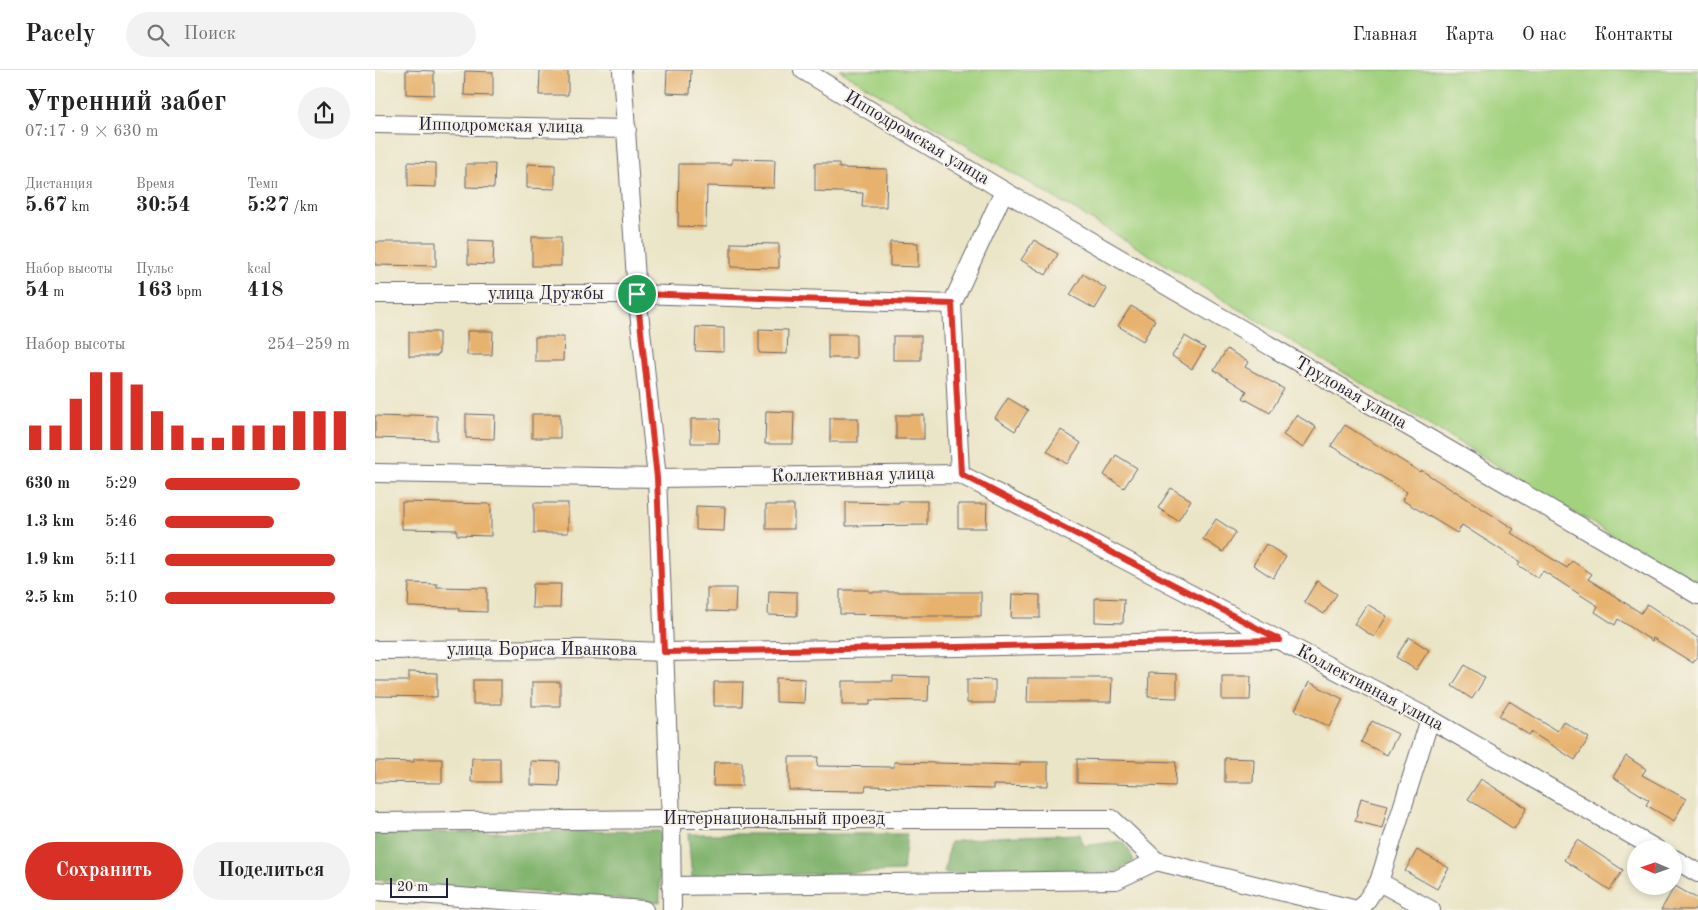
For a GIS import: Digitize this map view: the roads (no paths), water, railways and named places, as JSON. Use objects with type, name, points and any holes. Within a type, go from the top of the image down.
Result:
[{"type":"street","points":[[622,70],[637,294],[657,478],[671,819],[671,910]]},
{"type":"street","name":"Ипподромская улица","points":[[803,70],[1004,191]]},
{"type":"street","name":"Ипподромская улица","points":[[375,124],[627,128]]},
{"type":"street","points":[[961,474],[952,304],[1004,191]]},
{"type":"street","name":"Трудовая улица","points":[[1004,191],[1698,595]]},
{"type":"street","name":"улица Дружбы","points":[[375,294],[637,294],[952,304]]},
{"type":"street","name":"Коллективная улица","points":[[375,473],[657,478],[961,474],[1430,719],[1640,840]]},
{"type":"street","name":"улица Бориса Иванкова","points":[[375,650],[583,649],[664,652],[1280,640]]},
{"type":"street","name":"Интернациональный проезд","points":[[375,822],[671,819],[1112,819],[1156,861],[1359,910],[1379,882],[1430,719]]},
{"type":"street","points":[[671,886],[1116,880],[1156,861]]},
{"type":"street","points":[[1683,864],[1698,873]]},
{"type":"street","points":[[1379,882],[1431,910]]},
{"type":"street","points":[[375,891],[644,910]]}]
